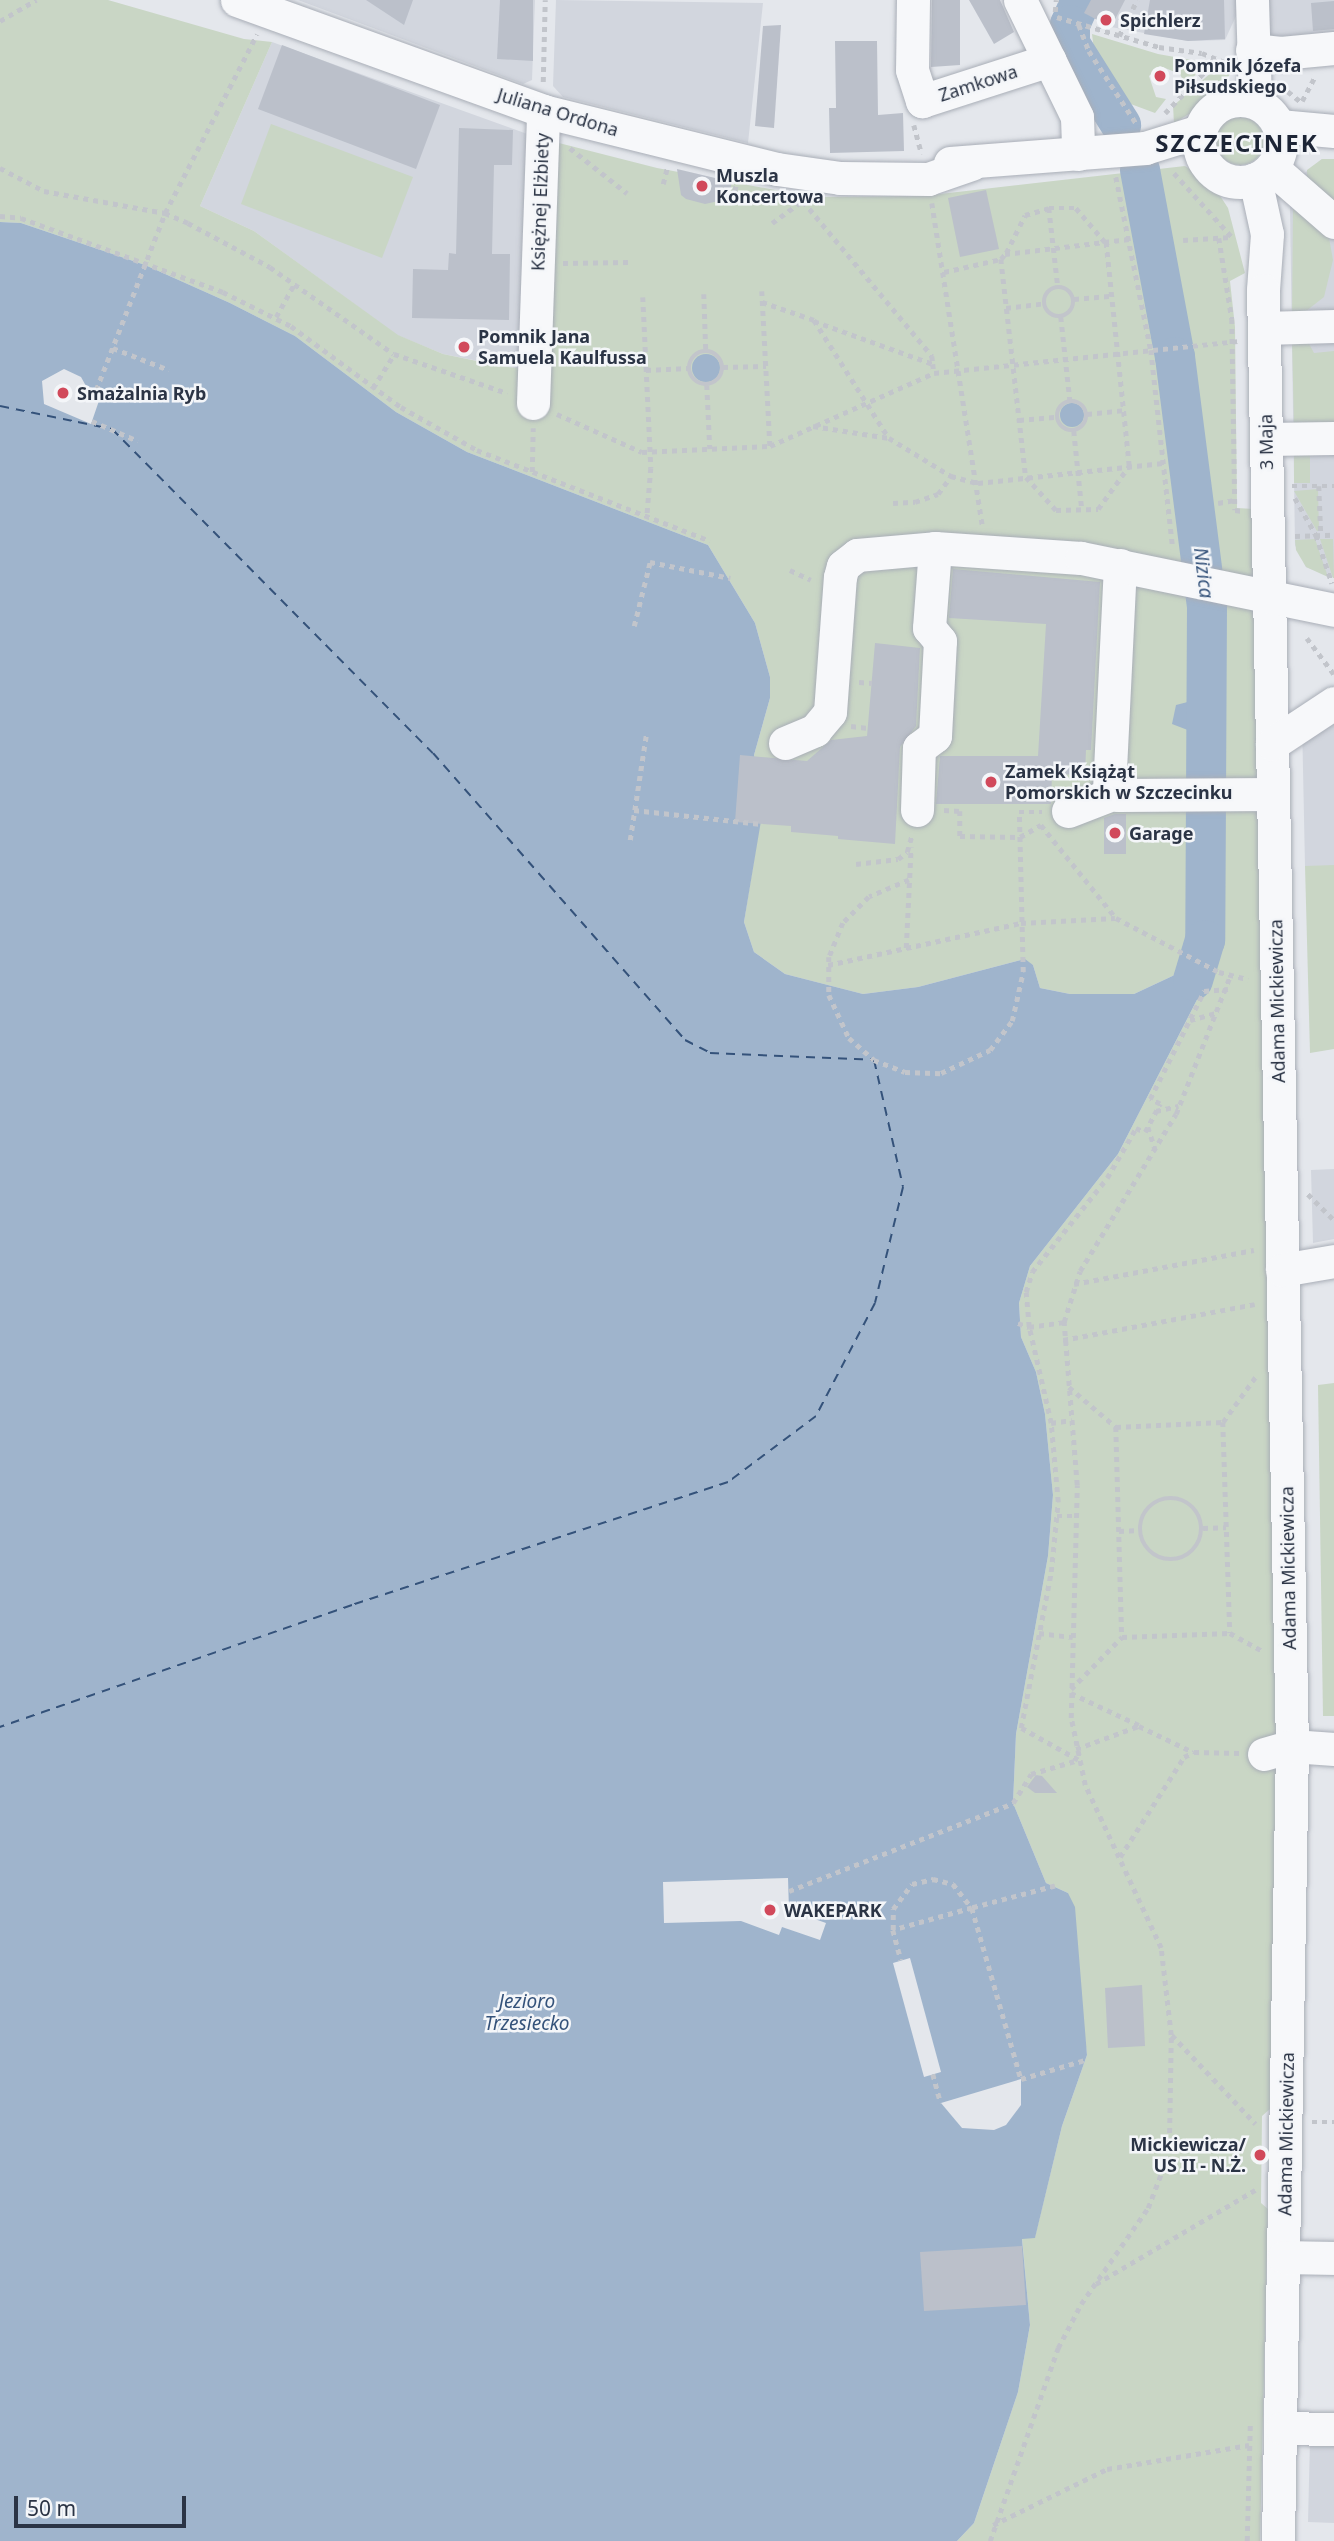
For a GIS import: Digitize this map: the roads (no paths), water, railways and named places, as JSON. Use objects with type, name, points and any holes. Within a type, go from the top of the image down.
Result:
[{"type":"street","name":"Juliana Ordona","points":[[237,0],[269,15],[542,111],[777,169],[840,178],[890,176],[924,161],[971,164],[1078,154],[1140,140],[1201,144]]},
{"type":"street","name":"Zamkowa","points":[[914,0],[912,70],[922,101],[1050,60]]},
{"type":"street","points":[[1020,0],[1077,117],[1078,154]]},
{"type":"street","points":[[1252,0],[1240,57],[1271,153],[1334,222]]},
{"type":"street","points":[[1240,57],[1334,48]]},
{"type":"street","points":[[1254,95],[1212,110],[1201,144],[1209,169],[1334,141]]},
{"type":"street","name":"Księżnej Elżbiety","points":[[533,403],[542,111]]},
{"type":"street","points":[[1271,153],[1334,131]]},
{"type":"street","name":"3 Maja","points":[[1269,594],[1263,290],[1271,153]]},
{"type":"street","points":[[1264,328],[1323,326],[1334,301]]},
{"type":"street","points":[[1266,439],[1334,438]]},
{"type":"street","points":[[785,743],[815,730],[831,712],[840,577],[848,559],[935,548],[1120,565],[1269,594],[1333,597]]},
{"type":"street","points":[[917,810],[919,748],[934,736],[940,641],[929,628],[935,548]]},
{"type":"street","points":[[1112,794],[1108,785],[1120,565]]},
{"type":"street","name":"Adama Mickiewicza","points":[[1269,594],[1282,1270],[1278,1750],[1284,2257],[1278,2541]]},
{"type":"street","points":[[1272,744],[1334,703]]},
{"type":"street","points":[[1068,811],[1112,794],[1273,794]]},
{"type":"street","points":[[1282,1270],[1334,1261]]},
{"type":"street","points":[[1278,1750],[1334,1749]]},
{"type":"street","points":[[1284,2257],[1334,2258]]},
{"type":"street","points":[[1282,2428],[1334,2429]]},
{"type":"water","name":"Jezioro Trzesiecko","points":[[0,222],[21,223],[145,265],[230,303],[295,336],[396,412],[467,452],[708,545],[755,623],[770,677],[770,698],[754,755],[764,803],[744,922],[754,952],[785,974],[863,994],[918,987],[1025,959],[1033,965],[1040,988],[1070,994],[1134,994],[1181,972],[1204,986],[1118,1154],[1030,1266],[1019,1303],[1021,1337],[1036,1372],[1045,1414],[1053,1495],[1048,1556],[1016,1734],[1013,1803],[1046,1883],[1068,1893],[1075,1907],[1087,2055],[1062,2126],[1035,2238],[1022,2239],[1030,2325],[1018,2392],[974,2523],[957,2541],[0,2541]]},
{"type":"water","points":[[706,354],[716,358],[720,368],[716,378],[706,382],[696,378],[692,368],[696,358]]},
{"type":"water","points":[[1072,403],[1081,406],[1084,415],[1081,424],[1072,427],[1063,424],[1060,415],[1063,406]]},
{"type":"water","points":[[1207,697],[1206,737],[1172,724],[1176,705]]},
{"type":"waterway","name":"Nizica","points":[[1081,0],[1070,25],[1070,44],[1121,125]]},
{"type":"waterway","name":"Nizica","points":[[1140,170],[1175,357],[1207,606],[1205,940],[1193,980]]},
{"type":"place","name":"Spichlerz","points":[[1106,20]]},
{"type":"place","name":"Pomnik Józefa Piłsudskiego","points":[[1160,76]]},
{"type":"place","name":"Muszla Koncertowa","points":[[702,186]]},
{"type":"place","name":"Pomnik Jana Samuela Kaulfussa","points":[[464,347]]},
{"type":"place","name":"Smażalnia Ryb","points":[[63,393]]},
{"type":"place","name":"Zamek Książąt Pomorskich w Szczecinku","points":[[991,782]]},
{"type":"place","name":"Garage","points":[[1115,833]]},
{"type":"place","name":"WAKEPARK","points":[[770,1910]]},
{"type":"place","name":"Mickiewicza/ US II - N.Ż.","points":[[1260,2155]]},
{"type":"district","name":"SZCZECINEK","points":[[1237,143]]}]
